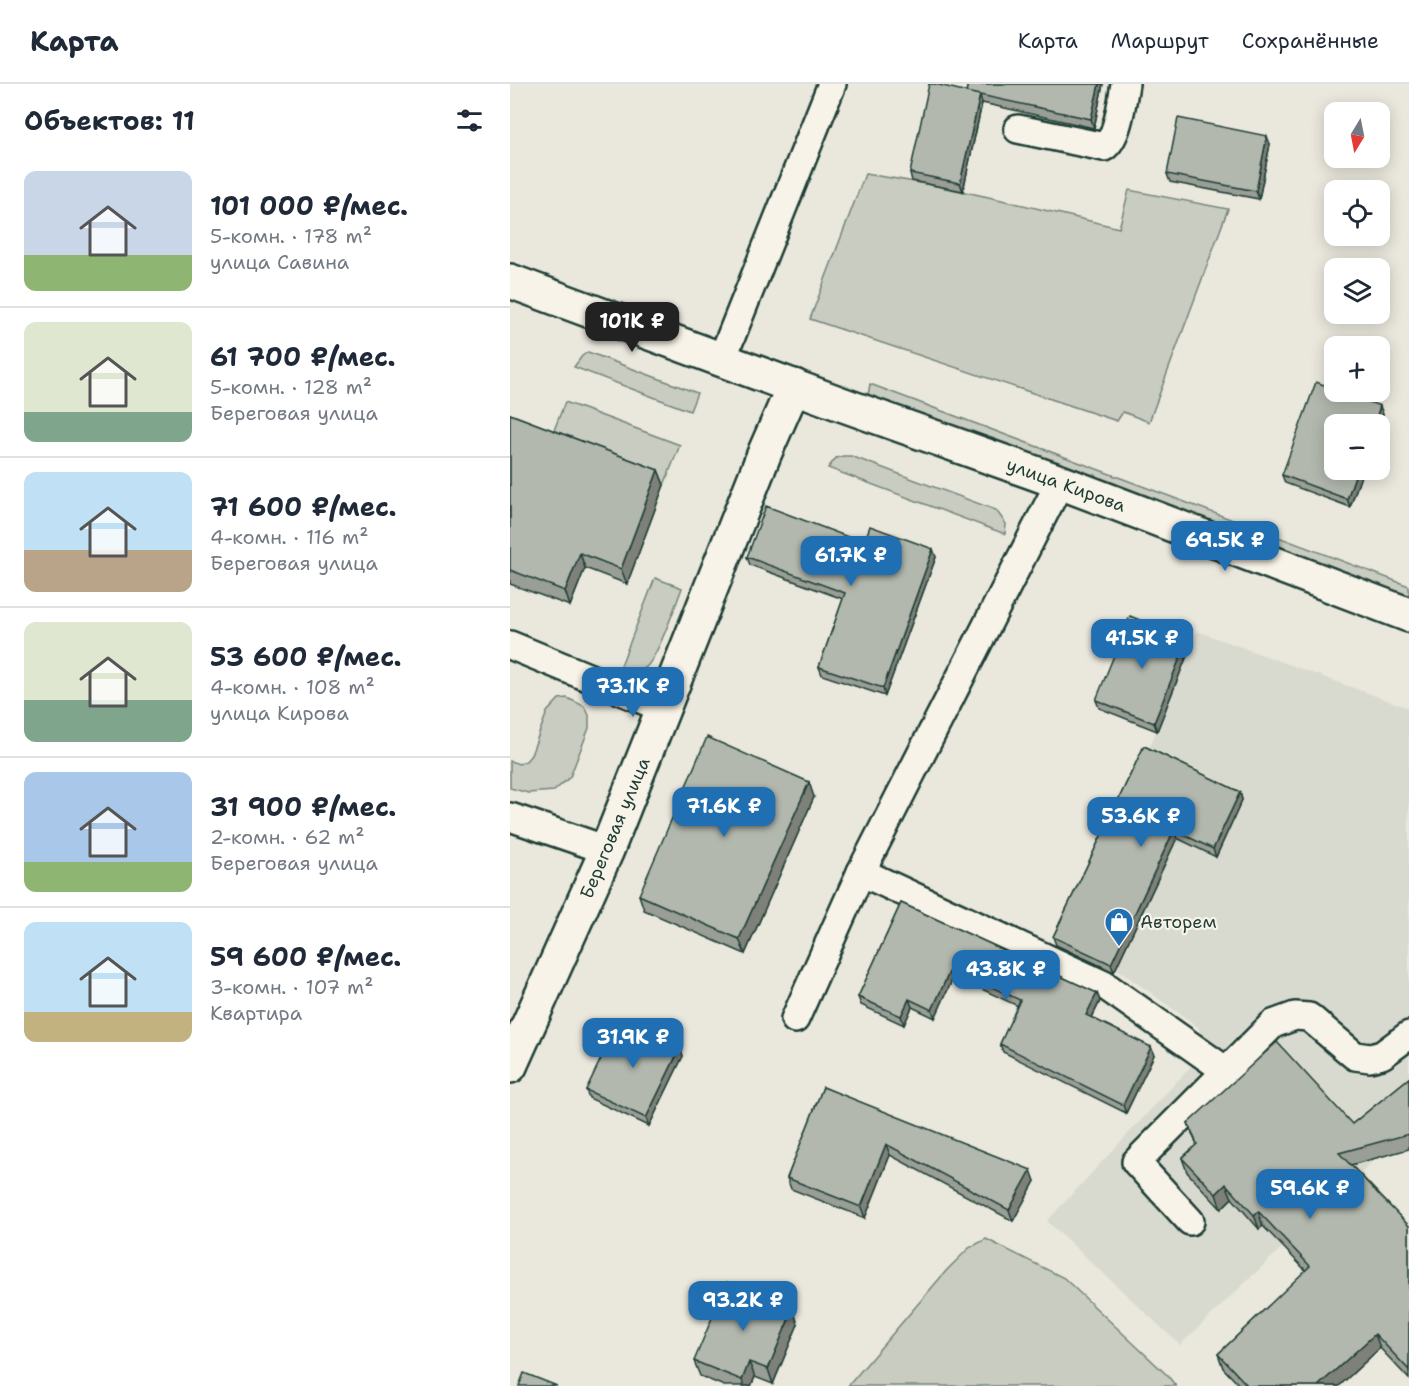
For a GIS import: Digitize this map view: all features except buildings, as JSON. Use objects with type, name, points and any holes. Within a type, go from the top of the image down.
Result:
[{"type":"main road","name":"улица Кирова","points":[[510,281],[1060,482],[1409,615]]},
{"type":"main road","name":"Береговая улица","points":[[510,1066],[607,850],[665,709],[765,452],[794,386]]},
{"type":"lane","points":[[722,359],[832,84]]},
{"type":"lane","points":[[1018,129],[1104,147],[1110,143],[1114,134],[1125,84]]},
{"type":"lane","points":[[795,1019],[861,872],[1060,482]]},
{"type":"lane","points":[[510,645],[665,709]]},
{"type":"lane","points":[[510,817],[607,850]]},
{"type":"lane","points":[[861,872],[1104,985],[1225,1070]]},
{"type":"lane","points":[[1190,1221],[1136,1162],[1273,1024],[1295,1016],[1309,1017],[1355,1056],[1370,1058],[1382,1055],[1409,1035]]},
{"type":"shaded area","points":[[865,174],[961,191],[1119,228],[1129,190],[1228,209],[1149,422],[1123,412],[1117,421],[810,319]]},
{"type":"shaded area","points":[[588,352],[697,393],[690,411],[574,367]]},
{"type":"shaded area","points":[[870,384],[1409,586],[1409,602],[874,403],[868,395]]},
{"type":"shaded area","points":[[565,402],[680,445],[664,485],[549,443]]},
{"type":"shaded area","points":[[851,456],[996,510],[1006,524],[1005,534],[828,468],[836,458]]},
{"type":"shaded area","points":[[655,578],[682,588],[671,618],[650,663],[635,672],[618,673]]},
{"type":"shaded area","points":[[1197,631],[1409,708],[1409,1149],[1376,1158],[1180,1345],[1047,1221],[1208,1048],[1198,1027],[1116,968],[1058,941],[1147,754]]},
{"type":"shaded area","points":[[567,698],[584,706],[589,715],[589,728],[570,777],[554,791],[528,793],[510,788],[510,761],[519,764],[526,761],[531,755],[547,712],[559,699]]},
{"type":"shaded area","points":[[986,1239],[1064,1278],[1176,1386],[848,1386],[946,1271],[969,1248]]},
{"type":"place","name":"Авторем","points":[[1119,948]]}]
